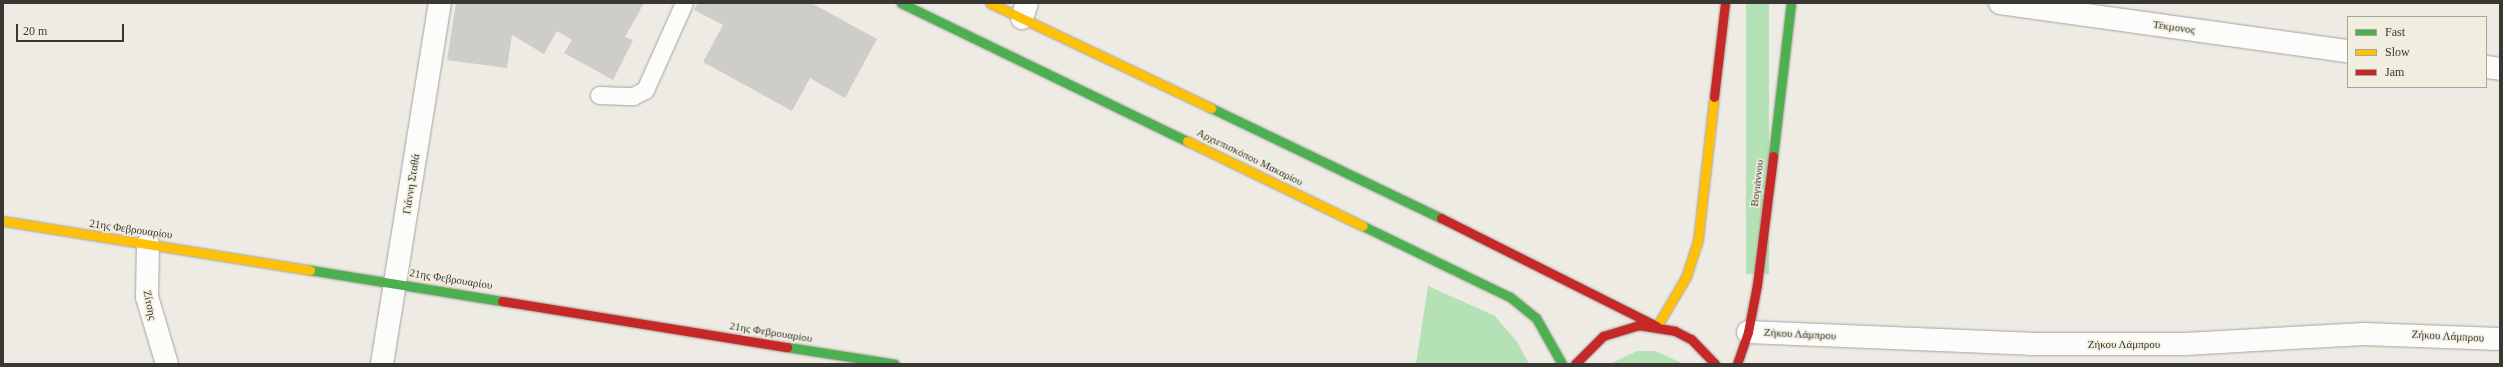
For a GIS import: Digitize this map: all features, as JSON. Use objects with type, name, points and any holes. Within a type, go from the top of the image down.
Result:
[{"type":"main road","name":"Αρχιεπισκόπου Μακαρίου","points":[[901,3],[1510,297],[1536,318],[1562,364]]},
{"type":"main road","points":[[990,3],[1025,11],[1488,240],[1657,326],[1691,339],[1715,364]]},
{"type":"main road","points":[[1657,326],[1686,277],[1698,240],[1725,3]]},
{"type":"main road","name":"Βογιάννου","points":[[1737,364],[1748,332],[1791,3]]},
{"type":"main road","name":"21ης Φεβρουαρίου","points":[[3,221],[395,282],[895,364]]},
{"type":"main road","points":[[1575,364],[1603,336],[1620,329],[1657,326]]},
{"type":"street","name":"Γιάννη Σταθά","points":[[382,364],[440,3]]},
{"type":"street","name":"Τέκμονος","points":[[2000,3],[2347,51]]},
{"type":"street","points":[[2487,67],[2500,69]]},
{"type":"street","name":"Ζίτσης","points":[[148,244],[147,297],[168,364]]},
{"type":"street","name":"Ζήκου Λάμπρου","points":[[1748,332],[2030,344],[2185,344],[2364,334],[2500,339]]},
{"type":"lane","points":[[599,95],[633,96],[645,90],[684,3]]},
{"type":"green space","points":[[1746,3],[1769,3],[1769,274],[1746,274]]},
{"type":"green space","points":[[1428,286],[1495,316],[1517,342],[1529,364],[1416,364]]},
{"type":"green space","points":[[1637,351],[1655,351],[1684,364],[1610,364]]},
{"type":"building","points":[[456,3],[644,3],[625,37],[633,40],[613,80],[564,53],[572,40],[557,31],[544,54],[512,35],[507,68],[447,60]]},
{"type":"building","points":[[698,3],[811,3],[877,39],[845,98],[810,78],[792,111],[703,62],[723,25],[694,10]]},
{"type":"traffic: fast","points":[[901,3],[1187,141]]},
{"type":"traffic: fast","points":[[1773,156],[1791,3]]},
{"type":"traffic: fast","points":[[1211,108],[1441,218]]},
{"type":"traffic: fast","points":[[1363,226],[1510,297],[1536,318],[1562,364]]},
{"type":"traffic: fast","points":[[310,270],[502,301]]},
{"type":"traffic: fast","points":[[787,347],[895,364]]},
{"type":"traffic: slow","points":[[990,3],[1211,108]]},
{"type":"traffic: slow","points":[[1657,326],[1686,277],[1698,240],[1714,97]]},
{"type":"traffic: slow","points":[[1187,141],[1363,226]]},
{"type":"traffic: slow","points":[[3,221],[310,270]]},
{"type":"traffic: jam","points":[[1714,97],[1725,3]]},
{"type":"traffic: jam","points":[[1737,364],[1748,332],[1757,285],[1773,156]]},
{"type":"traffic: jam","points":[[1441,218],[1657,326]]},
{"type":"traffic: jam","points":[[502,301],[787,347]]},
{"type":"traffic: jam","points":[[1575,364],[1603,336],[1638,325],[1675,331],[1691,339],[1715,364]]}]
